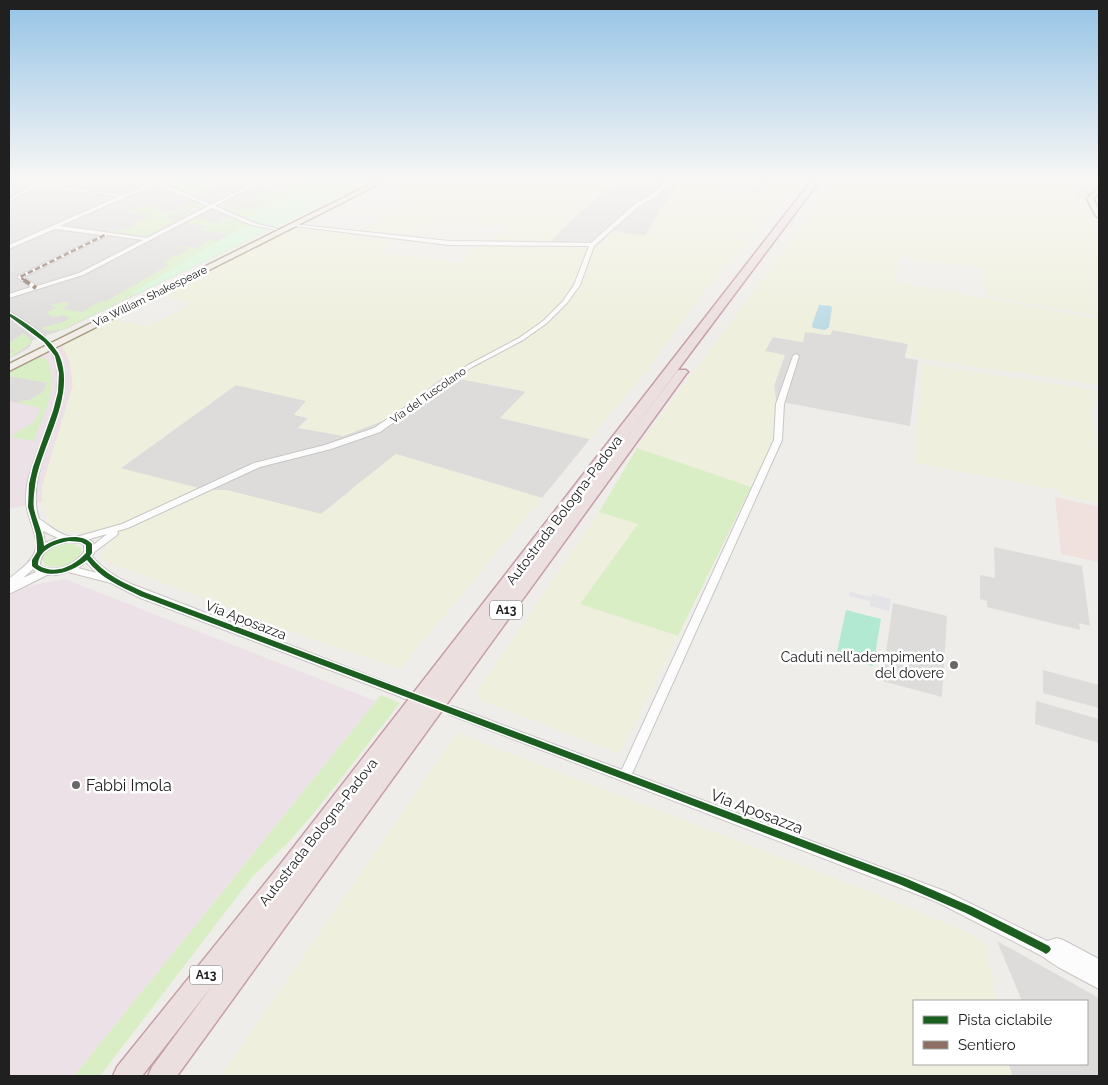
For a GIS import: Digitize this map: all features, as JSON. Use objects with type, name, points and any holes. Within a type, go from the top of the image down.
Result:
[{"type":"highway","name":"Autostrada Bologna-Padova","points":[[126,1076],[293,865],[777,231]]},
{"type":"highway","name":"Autostrada Bologna-Padova","points":[[163,1076],[787,231]]},
{"type":"main road","name":"Via William Shakespeare","points":[[48,344],[273,231]]},
{"type":"main road","name":"Via William Shakespeare","points":[[48,344],[282,231]]},
{"type":"main road","points":[[9,362],[48,344]]},
{"type":"main road","points":[[9,368],[48,344]]},
{"type":"street","points":[[9,248],[45,231]]},
{"type":"street","points":[[81,231],[148,239]]},
{"type":"street","points":[[9,296],[79,275],[164,231]]},
{"type":"street","points":[[344,231],[454,243],[592,245]]},
{"type":"street","name":"Via del Tuscolano","points":[[74,539],[125,526],[257,465],[328,447],[377,430],[470,366],[521,339],[545,322],[565,302],[577,285],[592,245],[608,231]]},
{"type":"street","points":[[36,288],[20,277],[107,234]]},
{"type":"street","points":[[9,314],[48,344],[60,362],[63,380],[32,483],[31,505],[42,543],[40,551],[34,563],[9,585]]},
{"type":"street","points":[[625,776],[778,440],[780,404],[796,356]]},
{"type":"street","points":[[36,521],[53,534],[74,539]]},
{"type":"street","name":"Via del Tuscolano","points":[[89,553],[125,526]]},
{"type":"street","points":[[40,551],[54,543],[74,539]]},
{"type":"street","name":"Via Aposazza","points":[[74,539],[89,544],[89,553],[95,567],[142,594],[405,694]]},
{"type":"street","points":[[9,590],[46,571],[68,569],[79,563],[89,553]]},
{"type":"street","points":[[34,563],[38,568],[46,571]]},
{"type":"street","name":"Via Aposazza","points":[[68,569],[119,582]]},
{"type":"street","name":"Via Aposazza","points":[[452,711],[934,894],[1046,949],[1064,962],[1099,981]]},
{"type":"street","name":"Via Aposazza","points":[[1046,949],[1057,946],[1099,967]]},
{"type":"shaded area","points":[[9,231],[268,231],[68,328],[33,340],[29,348],[9,359]]},
{"type":"shaded area","points":[[560,231],[649,231],[645,237],[614,231],[597,246],[545,245]]},
{"type":"shaded area","points":[[832,330],[908,344],[905,358],[918,360],[910,426],[776,401],[774,386],[779,371],[765,351],[773,337],[803,342],[805,332],[830,335]]},
{"type":"shaded area","points":[[63,347],[70,362],[73,385],[42,487],[42,502],[9,509],[9,371],[31,359]]},
{"type":"shaded area","points":[[9,376],[48,383],[47,390],[28,401],[24,400],[18,403],[9,401]]},
{"type":"shaded area","points":[[444,376],[527,392],[501,418],[590,439],[542,498],[396,454],[321,514],[226,490],[207,490],[120,469],[236,385],[307,401],[294,414],[308,418],[299,427],[343,436],[393,417]]},
{"type":"shaded area","points":[[1055,497],[1099,507],[1099,562],[1061,554]]},
{"type":"shaded area","points":[[994,547],[1082,566],[1090,626],[1079,623],[1080,630],[987,607],[987,601],[980,599],[980,575],[995,578]]},
{"type":"shaded area","points":[[65,579],[376,701],[74,1076],[9,1076],[9,596],[22,587]]},
{"type":"shaded area","points":[[850,592],[871,597],[872,594],[891,599],[889,611],[870,606],[870,601],[849,596]]},
{"type":"shaded area","points":[[893,603],[947,616],[942,697],[882,681]]},
{"type":"shaded area","points":[[1043,670],[1099,685],[1099,708],[1043,693]]},
{"type":"shaded area","points":[[1036,701],[1099,719],[1099,743],[1035,724]]},
{"type":"shaded area","points":[[997,941],[1099,998],[1099,1076],[1012,1076],[1009,1065],[1088,1065],[1088,1000],[1022,1000]]},
{"type":"green space","points":[[116,231],[156,231],[146,236],[110,232]]},
{"type":"green space","points":[[201,231],[266,231],[64,329],[50,331],[41,328],[70,318],[64,315],[53,317],[46,312],[57,308],[50,305],[66,302],[69,304],[62,309],[82,312],[101,301],[105,302],[169,265],[164,263],[174,257],[162,255],[178,256],[189,249],[180,247],[182,246],[196,248],[209,240],[219,242],[230,234]]},
{"type":"green space","points":[[236,231],[267,231],[136,294],[132,293]]},
{"type":"green space","points":[[286,231],[336,231],[358,233],[362,231],[428,231],[420,237],[370,231],[366,234],[398,239],[382,252],[462,263],[477,245],[539,245],[538,241],[492,241],[503,231],[561,231],[546,245],[597,246],[613,231],[645,236],[648,231],[758,231],[699,298],[649,368],[590,439],[500,418],[526,391],[444,376],[393,417],[343,436],[298,428],[308,418],[294,415],[306,401],[236,385],[120,468],[207,490],[226,490],[321,514],[396,454],[542,498],[400,669],[317,641],[102,560],[101,557],[107,543],[120,534],[112,528],[90,533],[62,532],[52,527],[44,512],[42,502],[42,487],[73,385],[70,363],[63,347],[65,343],[109,319],[148,326],[192,303],[160,295]]},
{"type":"green space","points":[[798,231],[1098,231],[1099,316],[987,296],[982,267],[899,257],[896,282],[1099,319],[1099,385],[905,356],[908,344],[867,336],[833,330],[830,335],[805,332],[803,342],[773,337],[765,351],[785,355],[774,386],[776,401],[774,438],[751,487],[637,448]]},
{"type":"green space","points":[[23,333],[31,340],[30,344],[9,358],[9,354],[15,350],[9,349],[9,344]]},
{"type":"green space","points":[[37,358],[46,358],[52,378],[46,410],[34,441],[10,437],[35,421],[40,408],[18,403],[24,400],[28,401],[46,390],[43,389],[48,383],[9,376],[9,372]]},
{"type":"green space","points":[[922,364],[1099,391],[1092,408],[1096,441],[1099,448],[1099,503],[1061,495],[1059,490],[914,463]]},
{"type":"green space","points":[[637,448],[751,487],[678,636],[580,604],[638,524],[599,512]]},
{"type":"green space","points":[[599,512],[639,523],[580,604],[678,636],[620,754],[478,699],[476,693]]},
{"type":"green space","points":[[74,544],[81,548],[78,558],[62,566],[44,565],[42,558],[47,552],[57,546]]},
{"type":"green space","points":[[846,610],[881,619],[873,666],[836,657]]},
{"type":"green space","points":[[381,695],[400,703],[318,808],[288,843],[253,876],[100,1076],[74,1076]]},
{"type":"green space","points":[[457,733],[873,893],[972,934],[985,943],[997,1000],[913,1000],[913,1065],[1009,1065],[1012,1076],[221,1076]]},
{"type":"water","points":[[819,305],[831,306],[832,308],[829,327],[825,330],[813,328],[812,325]]},
{"type":"marked path","points":[[36,288],[20,277],[107,234]]},
{"type":"cycle path","points":[[9,314],[46,341],[57,356],[61,373],[56,411],[36,467],[31,490],[31,507],[39,534],[40,551]]},
{"type":"cycle path","points":[[69,539],[83,540],[89,544],[89,553],[78,563],[56,572],[48,572],[35,566],[35,560],[41,551],[54,543],[69,539]]},
{"type":"cycle path","points":[[87,556],[105,574],[142,594],[902,881],[969,910],[1046,949]]},
{"type":"place","name":"Caduti nell'adempimento del dovere","points":[[954,665]]},
{"type":"place","name":"Fabbi Imola","points":[[76,785]]}]
